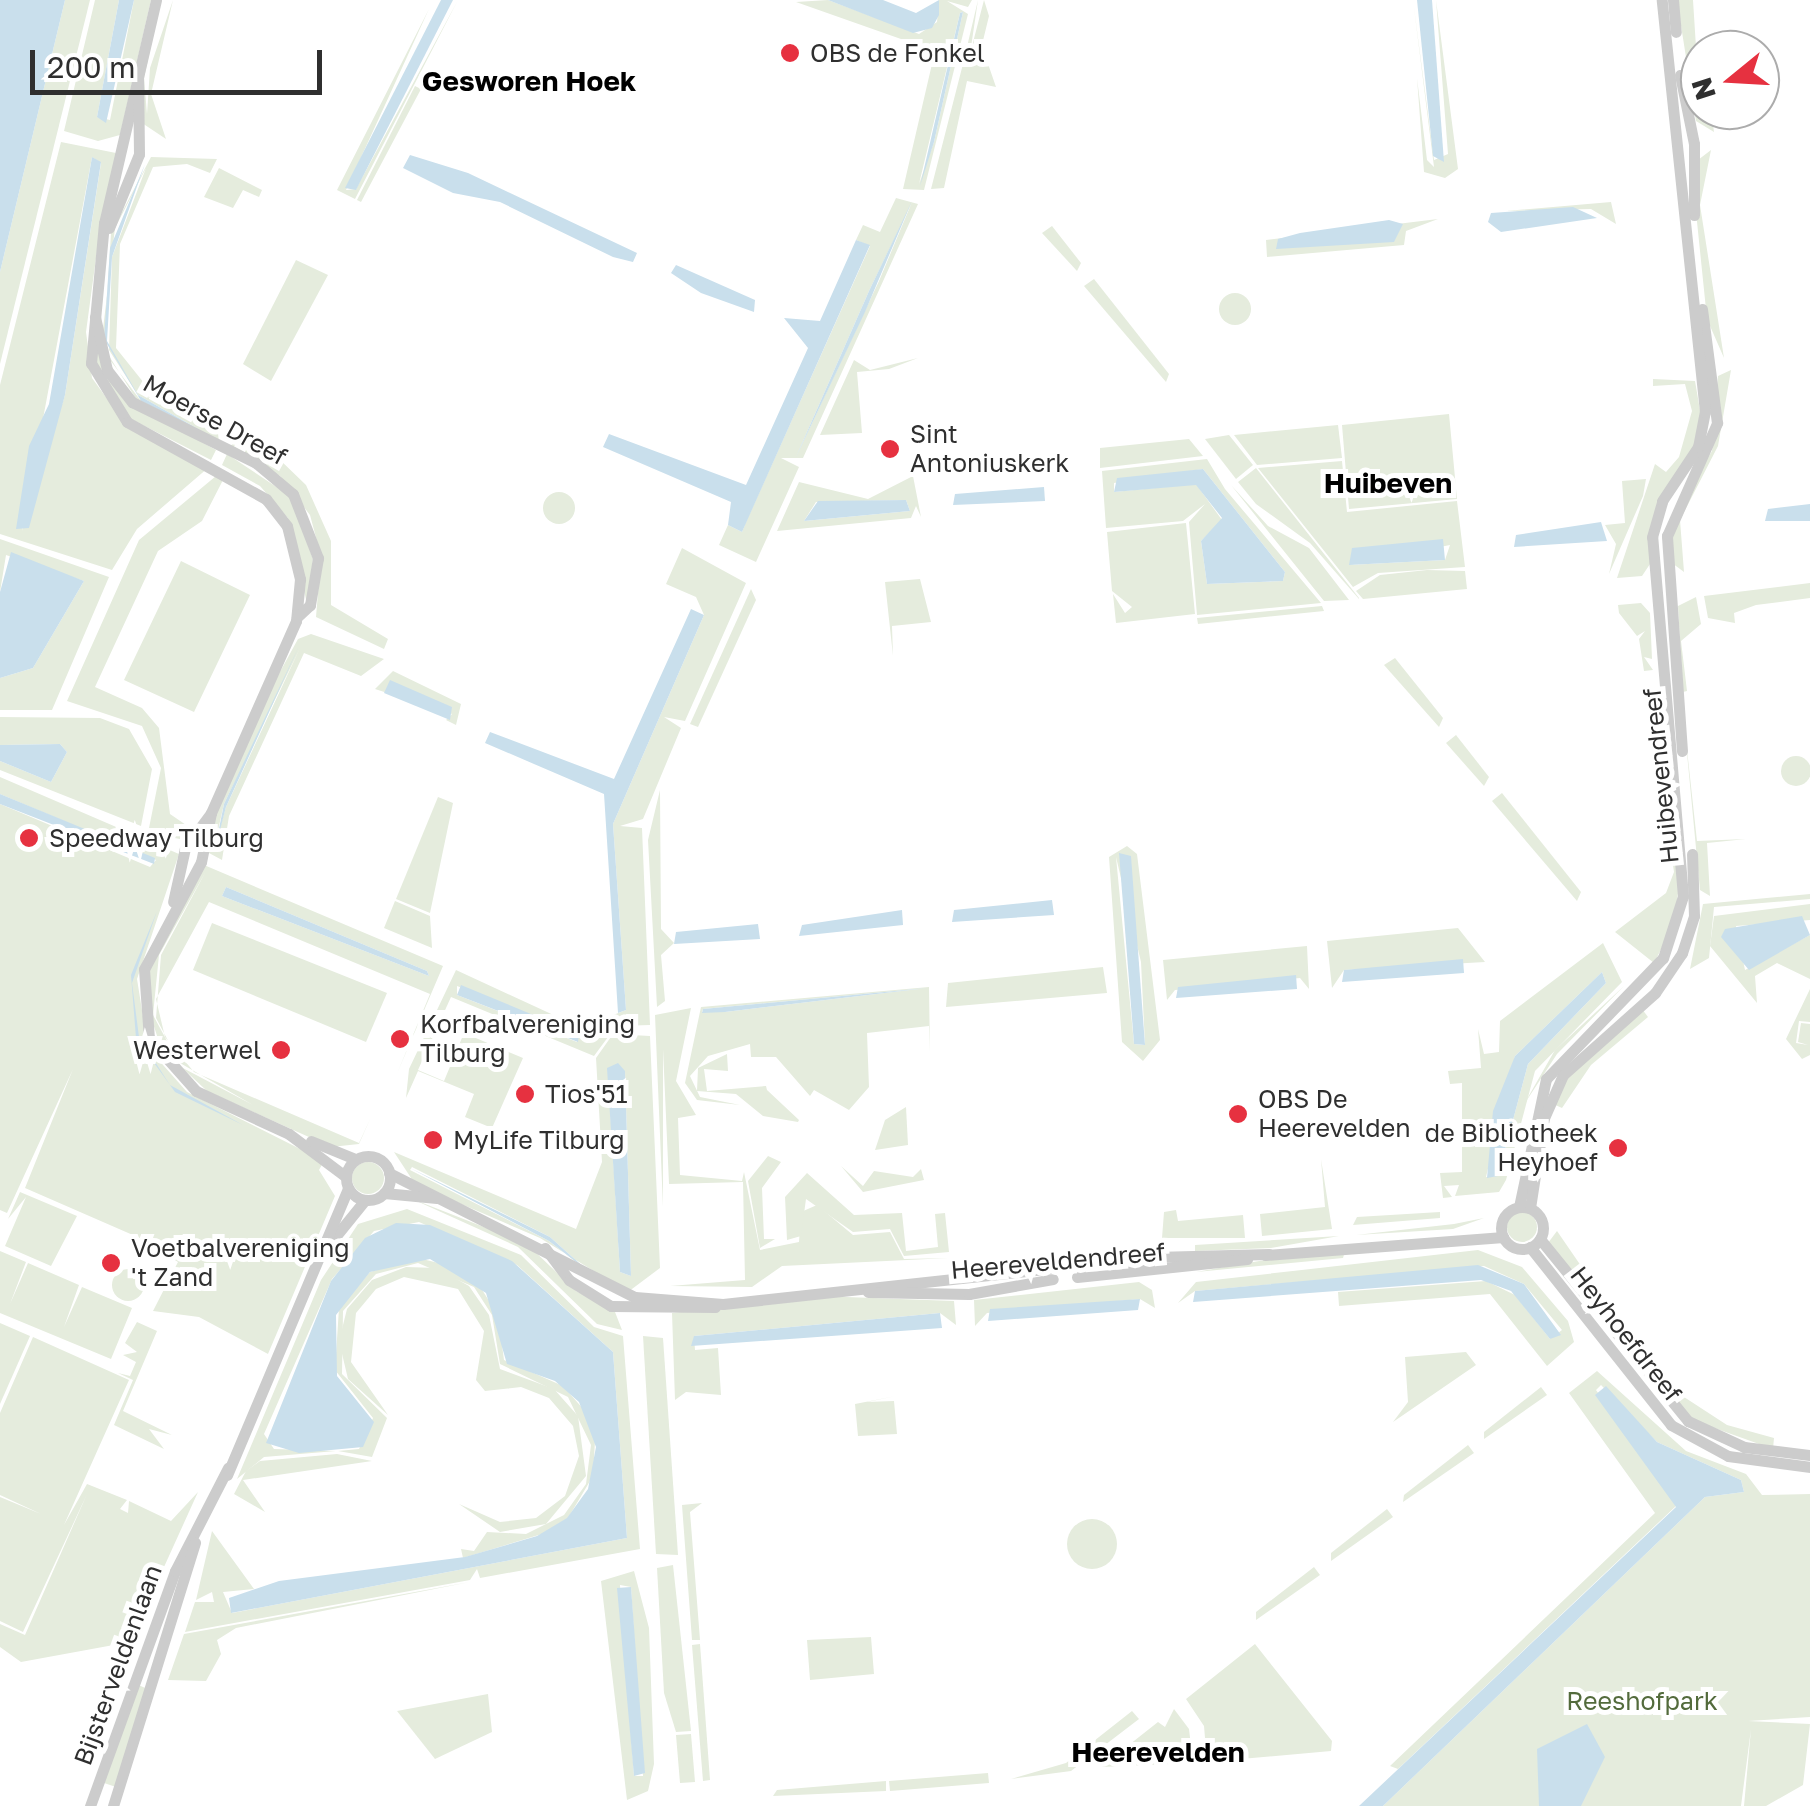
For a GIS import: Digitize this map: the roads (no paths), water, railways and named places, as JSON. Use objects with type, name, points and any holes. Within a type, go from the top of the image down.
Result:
[{"type":"street","name":"Moerse Dreef","points":[[156,0],[138,71],[139,154],[104,236],[91,362],[112,406],[141,432],[250,485],[278,511],[298,561],[297,617],[211,814],[198,869],[173,902]]},
{"type":"street","name":"Huibevendreef","points":[[1524,1207],[1544,1118],[1562,1075],[1666,981],[1694,916],[1667,536],[1716,424],[1691,224],[1674,146],[1662,0]]},
{"type":"street","name":"Huibevendreef","points":[[1673,0],[1694,144],[1691,224]]},
{"type":"street","name":"Moerse Dreef","points":[[94,313],[108,370],[132,402],[256,463],[294,494],[318,558],[310,606],[297,617]]},
{"type":"street","name":"Moerse Dreef","points":[[211,814],[185,848],[173,902],[144,969],[149,1038],[196,1091],[289,1134],[356,1159]]},
{"type":"street","name":"Moerse Dreef","points":[[289,1134],[347,1183]]},
{"type":"street","points":[[378,1158],[390,1172],[436,1198],[384,1193],[365,1200],[347,1183],[356,1159],[378,1158]]},
{"type":"street","points":[[384,1193],[390,1172]]},
{"type":"street","name":"Bijsterveldenlaan","points":[[113,1806],[195,1542],[328,1244],[347,1183]]},
{"type":"street","name":"Heereveldendreef","points":[[436,1198],[545,1248],[568,1280],[611,1306],[723,1304],[1155,1257],[1269,1254],[1502,1230]]},
{"type":"street","name":"Bijsterveldenlaan","points":[[328,1244],[365,1200]]},
{"type":"street","points":[[1524,1207],[1542,1222],[1535,1243],[1502,1230],[1524,1207]]},
{"type":"street","name":"Heyhoefdreef","points":[[1535,1243],[1688,1421],[1723,1441],[1810,1455]]},
{"type":"street","name":"Heyhoefdreef","points":[[1535,1243],[1671,1425],[1728,1456],[1810,1467]]},
{"type":"street","name":"Bijsterveldenlaan","points":[[90,1806],[175,1571],[195,1542]]},
{"type":"water","points":[[0,0],[65,0],[0,272]]},
{"type":"water","points":[[119,0],[134,0],[106,123],[97,117]]},
{"type":"water","points":[[441,0],[453,0],[356,190],[345,188]]},
{"type":"water","points":[[828,0],[883,0],[916,13],[939,0],[939,15],[932,28],[913,33]]},
{"type":"water","points":[[1417,0],[1432,0],[1444,162],[1433,156]]},
{"type":"water","points":[[963,12],[934,142],[920,186],[960,13]]},
{"type":"water","points":[[410,155],[468,173],[637,253],[633,262],[613,257],[500,202],[453,193],[403,168]]},
{"type":"water","points":[[92,157],[101,162],[65,395],[29,528],[16,529],[29,446],[49,404]]},
{"type":"water","points":[[145,164],[112,257],[107,341],[138,395],[207,434],[141,401],[104,339],[110,248]]},
{"type":"water","points":[[912,201],[865,312],[796,457],[869,291]]},
{"type":"water","points":[[1573,207],[1597,218],[1501,232],[1488,222],[1491,213]]},
{"type":"water","points":[[1389,220],[1403,224],[1394,242],[1276,249],[1278,239],[1300,233]]},
{"type":"water","points":[[856,240],[870,245],[742,532],[728,525],[731,502],[603,447],[609,434],[746,485],[808,348],[784,318],[820,321]]},
{"type":"water","points":[[676,265],[755,300],[754,312],[701,293],[671,273]]},
{"type":"water","points":[[1203,469],[1285,572],[1283,581],[1207,584],[1201,541],[1222,518],[1196,485],[1114,492],[1117,478]]},
{"type":"water","points":[[1044,487],[1045,501],[953,505],[955,494]]},
{"type":"water","points":[[906,500],[910,511],[804,521],[818,501]]},
{"type":"water","points":[[1810,504],[1810,521],[1765,521],[1768,509]]},
{"type":"water","points":[[1601,522],[1607,541],[1514,547],[1516,535]]},
{"type":"water","points":[[1443,539],[1445,560],[1349,565],[1352,548]]},
{"type":"water","points":[[11,552],[84,581],[33,668],[0,678],[0,592]]},
{"type":"water","points":[[691,609],[704,615],[613,824],[626,1010],[618,1013],[604,794],[485,743],[490,732],[614,779]]},
{"type":"water","points":[[299,646],[226,807],[214,853],[224,804]]},
{"type":"water","points":[[390,680],[452,707],[450,720],[384,693]]},
{"type":"water","points":[[60,744],[67,752],[51,782],[0,761],[0,745]]},
{"type":"water","points":[[0,794],[155,858],[154,864],[0,804]]},
{"type":"water","points":[[1119,853],[1131,856],[1145,1045],[1134,1044]]},
{"type":"water","points":[[226,887],[427,971],[429,976],[222,896]]},
{"type":"water","points":[[1052,900],[1054,915],[952,922],[954,910]]},
{"type":"water","points":[[902,910],[903,925],[799,936],[802,925]]},
{"type":"water","points":[[157,911],[132,983],[139,1037],[170,1085],[243,1125],[175,1092],[136,1038],[131,975]]},
{"type":"water","points":[[1802,916],[1810,935],[1749,970],[1721,937],[1725,929]]},
{"type":"water","points":[[758,924],[760,939],[674,944],[676,932]]},
{"type":"water","points":[[1463,959],[1464,973],[1342,982],[1344,970]]},
{"type":"water","points":[[1602,972],[1606,983],[1528,1064],[1498,1176],[1487,1178],[1493,1111],[1515,1056]]},
{"type":"water","points":[[1296,975],[1297,989],[1176,998],[1178,987]]},
{"type":"water","points":[[461,985],[579,1034],[578,1042],[457,995]]},
{"type":"water","points":[[927,988],[725,1012],[702,1013],[703,1009]]},
{"type":"water","points":[[618,1063],[625,1071],[631,1276],[620,1272],[607,1068]]},
{"type":"water","points":[[410,1168],[550,1237],[589,1272],[549,1241]]},
{"type":"water","points":[[396,1223],[430,1225],[512,1261],[613,1352],[627,1538],[231,1613],[229,1598],[279,1581],[465,1557],[537,1536],[567,1518],[588,1489],[596,1447],[579,1402],[555,1381],[507,1364],[486,1293],[430,1259],[370,1272],[336,1315],[337,1376],[374,1422],[363,1447],[299,1453],[266,1443],[331,1281],[365,1238]]},
{"type":"water","points":[[1478,1265],[1524,1284],[1561,1335],[1550,1339],[1511,1291],[1481,1280],[1193,1302],[1195,1291]]},
{"type":"water","points":[[1140,1299],[1138,1310],[988,1321],[990,1309]]},
{"type":"water","points":[[940,1313],[942,1328],[691,1346],[694,1336]]},
{"type":"water","points":[[1606,1386],[1657,1442],[1741,1480],[1744,1492],[1705,1497],[1383,1806],[1359,1806],[1676,1507],[1595,1395]]},
{"type":"water","points":[[631,1587],[645,1773],[634,1776],[617,1588]]},
{"type":"water","points":[[1587,1724],[1605,1757],[1581,1806],[1539,1806],[1537,1749]]},
{"type":"place","name":"OBS de Fonkel","points":[[790,53]]},
{"type":"place","name":"Sint Antoniuskerk","points":[[890,449]]},
{"type":"place","name":"Speedway Tilburg","points":[[29,838]]},
{"type":"place","name":"Korfbalvereniging Tilburg","points":[[400,1039]]},
{"type":"place","name":"Westerwel","points":[[281,1050]]},
{"type":"place","name":"Tios'51","points":[[525,1094]]},
{"type":"place","name":"OBS De Heerevelden","points":[[1238,1114]]},
{"type":"place","name":"MyLife Tilburg","points":[[433,1140]]},
{"type":"place","name":"de Bibliotheek Heyhoef","points":[[1618,1148]]},
{"type":"place","name":"Voetbalvereniging 't Zand","points":[[111,1263]]},
{"type":"district","name":"Gesworen Hoek","points":[[529,81]]},
{"type":"district","name":"Huibeven","points":[[1388,483]]},
{"type":"district","name":"Heerevelden","points":[[1158,1752]]},
{"type":"park label","name":"Reeshofpark","points":[[1642,1701]]}]
